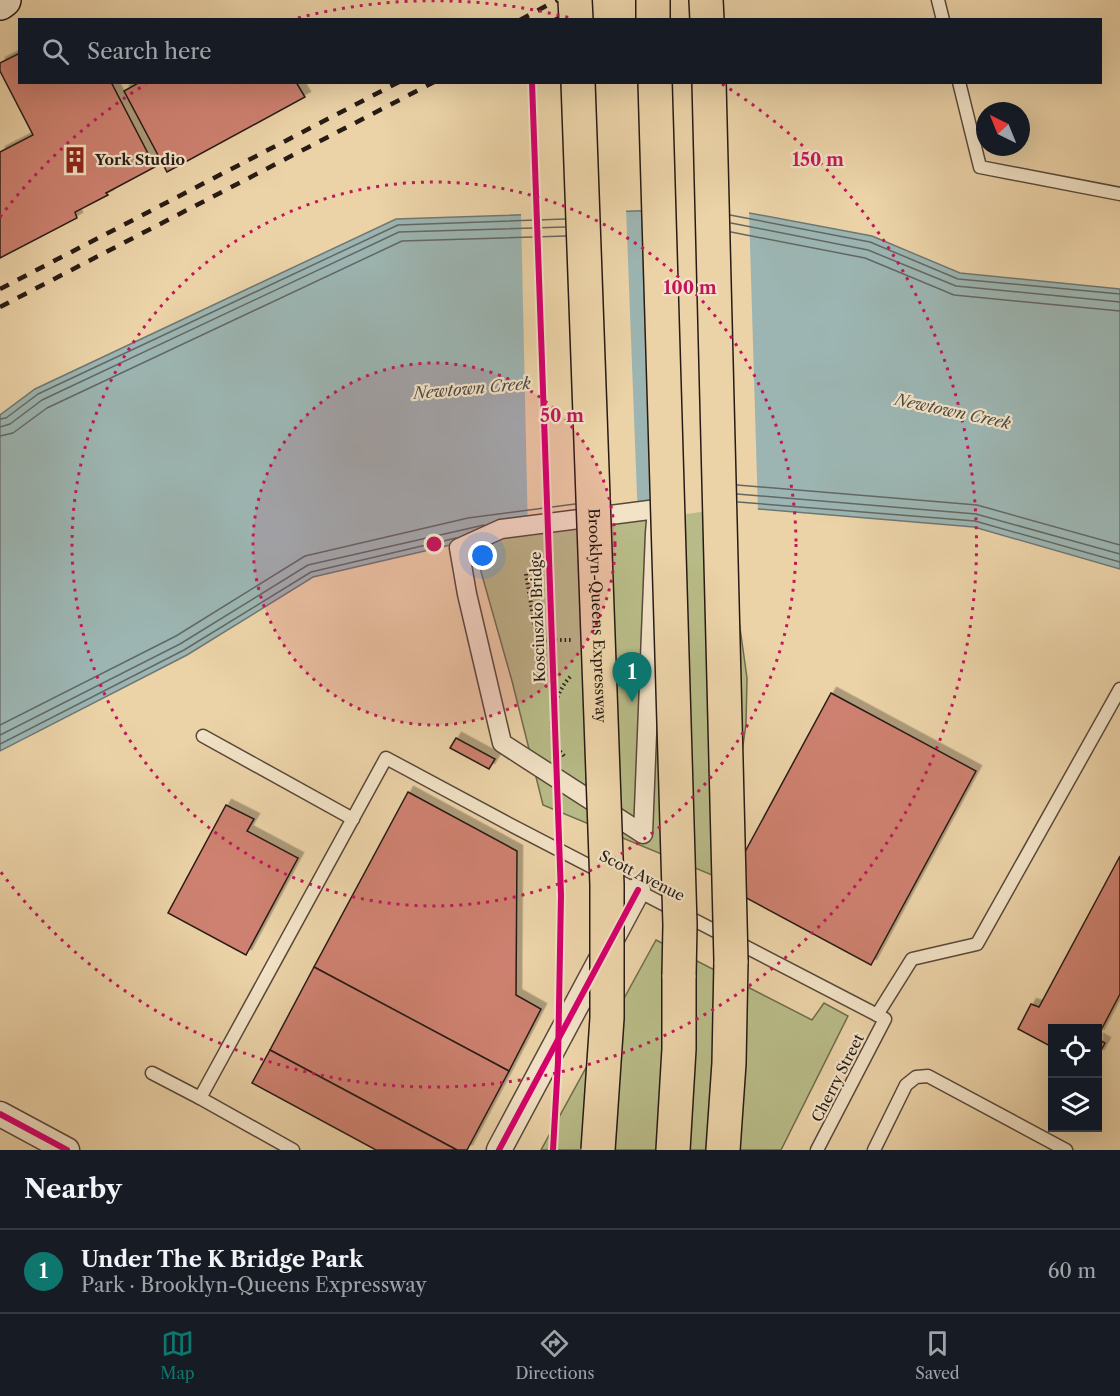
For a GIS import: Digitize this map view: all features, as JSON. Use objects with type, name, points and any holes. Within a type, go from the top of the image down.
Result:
[{"type":"highway","points":[[575,0],[576,18]]},
{"type":"highway","points":[[653,0],[653,18]]},
{"type":"highway","points":[[706,0],[707,18]]},
{"type":"highway","name":"Brooklyn-Queens Expressway","points":[[578,84],[607,885],[607,1018],[598,1150]]},
{"type":"highway","points":[[655,84],[680,925],[680,1011],[673,1150]]},
{"type":"highway","points":[[709,84],[731,961],[729,1063],[723,1150]]},
{"type":"main road","points":[[0,3],[4,0]]},
{"type":"street","points":[[657,509],[643,834],[502,743],[467,594],[459,548],[501,529],[657,509]]},
{"type":"street","points":[[499,1150],[638,891]]},
{"type":"street","points":[[0,1114],[67,1150]]},
{"type":"lane","points":[[938,0],[942,18]]},
{"type":"lane","points":[[959,84],[980,167],[1120,194]]},
{"type":"lane","name":"Cherry Street","points":[[817,1150],[881,1017],[912,959],[977,944],[1120,688]]},
{"type":"lane","points":[[200,1098],[353,819],[202,736]]},
{"type":"lane","name":"Scott Avenue","points":[[353,819],[386,758],[881,1017]]},
{"type":"lane","points":[[152,1073],[293,1150]]},
{"type":"lane","points":[[874,1150],[906,1086],[916,1077],[928,1076],[1066,1150]]},
{"type":"path","points":[[569,762],[555,745],[552,714],[563,684],[577,671]]},
{"type":"green space","points":[[723,506],[747,678],[746,724],[724,880],[543,805],[512,681],[472,540]]},
{"type":"green space","points":[[656,940],[812,1020],[824,1003],[848,1016],[781,1150],[541,1150]]},
{"type":"water","name":"Newtown Creek","points":[[723,208],[872,236],[960,273],[1120,289],[1120,569],[974,527],[723,506],[472,540],[313,577],[187,655],[0,751],[0,415],[35,389],[396,219]]},
{"type":"pier","points":[[723,205],[749,210],[758,512],[723,509],[650,519],[642,207]]},
{"type":"pier","points":[[626,208],[638,521],[528,536],[521,212]]},
{"type":"building","name":"York Studio","points":[[18,54],[18,84],[112,84],[155,167],[75,212],[77,218],[0,258],[0,152],[33,135],[0,71],[0,63]]},
{"type":"building","points":[[136,84],[297,84],[305,97],[167,172],[124,91]]},
{"type":"building","points":[[831,693],[976,771],[871,965],[726,887]]},
{"type":"building","points":[[456,738],[495,759],[489,769],[450,748]]},
{"type":"building","points":[[408,792],[517,851],[516,995],[541,1009],[509,1071],[314,967]]},
{"type":"building","points":[[226,805],[254,819],[247,831],[298,858],[246,955],[168,913]]},
{"type":"building","points":[[1120,856],[1120,994],[1102,1028],[1102,1024],[1048,1024],[1048,1045],[1018,1029],[1031,1004],[1039,1007]]},
{"type":"building","points":[[314,967],[509,1071],[467,1150],[457,1150],[270,1050]]},
{"type":"building","points":[[270,1050],[457,1150],[376,1150],[252,1083]]},
{"type":"railway","points":[[524,18],[557,0]]},
{"type":"railway","points":[[559,18],[592,0]]},
{"type":"railway","points":[[0,289],[395,84]]},
{"type":"railway","points":[[0,307],[430,84]]},
{"type":"cycle path","name":"Kosciuszko Bridge","points":[[532,84],[561,895],[558,1062],[553,1150]]},
{"type":"cycle path","points":[[499,1150],[638,890]]},
{"type":"cycle path","points":[[0,1114],[67,1150]]},
{"type":"place","name":"York Studio","points":[[75,160]]},
{"type":"place","name":"Under The K Bridge Park","points":[[632,702]]}]
